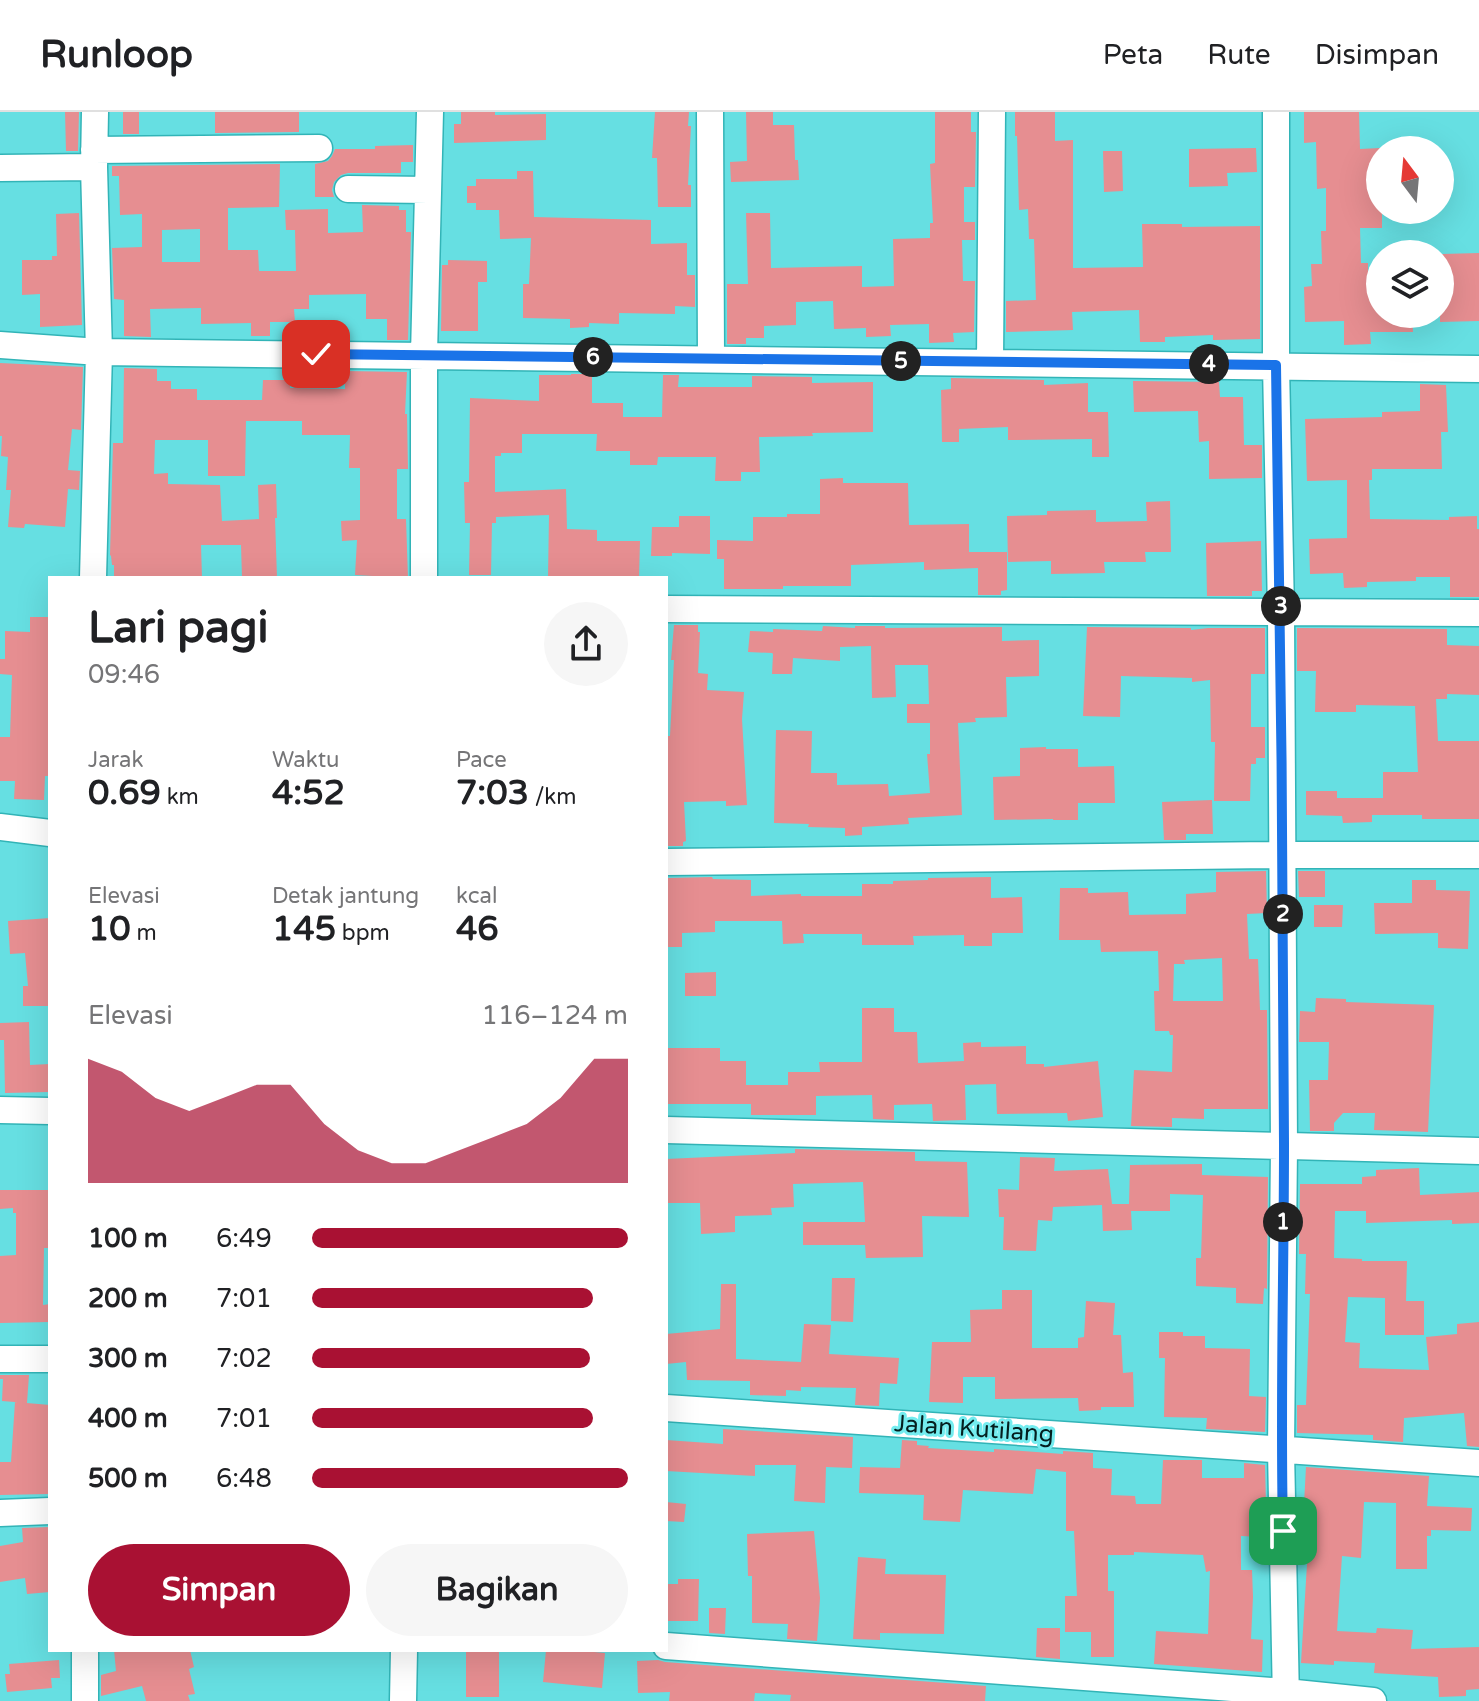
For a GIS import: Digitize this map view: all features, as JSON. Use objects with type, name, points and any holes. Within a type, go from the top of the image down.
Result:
[{"type":"street","points":[[93,576],[99,352],[95,112]]},
{"type":"street","points":[[424,576],[424,355],[430,112]]},
{"type":"street","points":[[710,112],[711,359]]},
{"type":"street","points":[[990,362],[992,112]]},
{"type":"street","points":[[1276,112],[1284,1146],[1281,1450],[1286,1697]]},
{"type":"street","points":[[0,168],[94,159],[319,148]]},
{"type":"street","points":[[348,189],[428,190]]},
{"type":"street","points":[[0,345],[99,352],[1479,369]]},
{"type":"street","points":[[668,609],[1479,613]]},
{"type":"street","points":[[0,827],[48,833]]},
{"type":"street","points":[[668,862],[1479,855]]},
{"type":"street","points":[[0,1110],[48,1111]]},
{"type":"street","points":[[668,1130],[1479,1151]]},
{"type":"street","points":[[0,1359],[48,1359]]},
{"type":"street","name":"Jalan Kutilang","points":[[668,1408],[1479,1463]]},
{"type":"street","points":[[0,1513],[48,1511]]},
{"type":"street","points":[[668,1646],[1286,1697],[1373,1701]]},
{"type":"street","points":[[85,1652],[85,1701]]},
{"type":"street","points":[[403,1701],[404,1652]]},
{"type":"building","points":[[65,112],[79,112],[78,151],[66,151]]},
{"type":"building","points":[[123,112],[139,112],[139,134],[123,134]]},
{"type":"building","points":[[215,112],[299,112],[299,132],[215,133]]},
{"type":"building","points":[[461,112],[546,114],[546,140],[454,143],[454,124],[461,124]]},
{"type":"building","points":[[655,112],[689,112],[688,185],[691,185],[691,207],[658,207],[657,158],[652,158]]},
{"type":"building","points":[[746,112],[773,112],[773,125],[794,125],[799,180],[731,182],[730,162],[747,161]]},
{"type":"building","points":[[935,112],[971,112],[971,132],[976,132],[975,187],[964,187],[964,222],[975,222],[975,240],[962,240],[963,281],[975,281],[974,332],[953,333],[954,342],[929,343],[929,324],[890,325],[891,336],[866,337],[866,328],[834,329],[833,301],[796,302],[796,325],[764,326],[764,338],[746,338],[746,344],[727,344],[727,284],[748,284],[746,213],[770,213],[771,268],[862,266],[862,287],[894,286],[893,239],[930,238],[930,223],[933,223],[930,164],[935,163]]},
{"type":"building","points":[[1015,112],[1055,112],[1055,141],[1073,140],[1073,268],[1143,267],[1142,224],[1260,226],[1260,339],[1213,340],[1213,335],[1165,337],[1165,342],[1140,342],[1139,310],[1072,312],[1073,330],[1006,332],[1006,301],[1036,300],[1034,239],[1029,239],[1028,209],[1019,210]]},
{"type":"building","points":[[1304,112],[1359,112],[1360,149],[1366,149],[1366,224],[1382,224],[1382,228],[1360,228],[1361,263],[1366,263],[1366,328],[1413,328],[1413,332],[1370,332],[1371,344],[1344,345],[1344,321],[1305,322],[1304,287],[1312,286],[1311,264],[1322,264],[1321,231],[1326,231],[1326,188],[1317,189],[1316,142],[1304,143]]},
{"type":"building","points":[[413,145],[413,162],[401,162],[401,173],[348,173],[334,182],[334,197],[315,197],[315,164],[328,161],[335,149]]},
{"type":"building","points":[[1256,148],[1257,172],[1227,173],[1228,186],[1189,187],[1189,149]]},
{"type":"building","points":[[1103,151],[1122,151],[1123,191],[1104,192]]},
{"type":"building","points":[[280,164],[279,207],[228,208],[228,250],[258,250],[259,271],[296,271],[295,230],[286,230],[285,210],[328,209],[328,233],[363,232],[362,205],[399,206],[399,210],[406,210],[406,232],[411,232],[408,340],[387,340],[387,319],[366,319],[366,294],[309,295],[309,309],[294,309],[295,322],[270,322],[270,336],[251,336],[251,323],[201,324],[201,308],[150,309],[151,337],[124,336],[124,300],[114,299],[112,248],[142,247],[142,214],[120,215],[119,176],[112,176],[112,166]],"holes":[[[200,229],[200,262],[162,262],[162,230]]]},
{"type":"building","points":[[517,171],[533,171],[534,217],[651,220],[651,244],[687,243],[687,275],[695,275],[695,307],[675,306],[675,314],[619,313],[619,324],[589,323],[589,327],[570,328],[570,319],[523,318],[523,284],[529,284],[531,238],[500,239],[499,210],[476,210],[476,203],[467,203],[467,186],[476,186],[476,179],[517,179]]},
{"type":"building","points":[[79,213],[82,325],[40,327],[40,294],[22,295],[22,260],[52,260],[52,256],[57,256],[56,214]]},
{"type":"building","points":[[1479,253],[1479,321],[1454,322],[1454,254]]},
{"type":"building","points":[[448,260],[487,261],[487,282],[478,282],[478,331],[441,331],[442,265],[448,265]]},
{"type":"building","points":[[0,363],[83,367],[81,430],[72,429],[68,470],[80,471],[79,490],[68,489],[65,527],[25,524],[24,528],[8,527],[11,490],[6,490],[8,457],[1,456]]},
{"type":"building","points":[[124,368],[157,369],[157,381],[171,381],[171,389],[197,389],[197,400],[262,400],[263,380],[291,380],[290,388],[345,389],[345,371],[407,372],[405,414],[408,469],[397,469],[397,519],[406,519],[408,576],[355,575],[357,540],[342,541],[341,521],[360,520],[360,468],[349,468],[350,435],[302,435],[302,421],[246,421],[245,476],[208,476],[208,440],[155,440],[154,474],[168,473],[168,484],[220,485],[222,521],[259,519],[258,485],[276,484],[277,576],[242,576],[241,545],[201,545],[202,576],[114,576],[110,555],[113,443],[123,443]]},
{"type":"building","points":[[592,374],[592,403],[623,403],[623,417],[662,417],[663,375],[679,375],[678,387],[752,387],[752,376],[812,377],[812,383],[873,382],[873,432],[759,437],[760,472],[741,472],[741,481],[715,481],[716,457],[658,457],[657,465],[630,465],[630,451],[596,451],[597,434],[522,434],[522,453],[495,456],[495,492],[566,489],[567,529],[597,530],[597,541],[640,541],[639,576],[548,576],[549,515],[496,517],[496,523],[492,523],[491,575],[469,575],[470,523],[465,523],[464,482],[469,482],[470,398],[539,401],[539,375]]},
{"type":"building","points":[[951,378],[1044,380],[1044,385],[1088,383],[1088,412],[1108,412],[1109,457],[1092,457],[1092,439],[1008,440],[1008,427],[959,429],[959,442],[942,442],[941,390],[951,389]]},
{"type":"building","points":[[1133,381],[1219,382],[1220,397],[1243,397],[1244,445],[1262,445],[1262,478],[1209,479],[1209,441],[1199,442],[1198,411],[1134,412]]},
{"type":"building","points":[[1420,384],[1446,385],[1448,432],[1441,432],[1442,469],[1372,469],[1372,480],[1369,480],[1370,519],[1449,520],[1449,517],[1477,516],[1479,597],[1450,597],[1450,577],[1367,582],[1367,587],[1344,588],[1343,573],[1310,574],[1309,539],[1347,538],[1347,480],[1307,481],[1305,419],[1382,417],[1382,412],[1420,411]]},
{"type":"building","points":[[843,478],[843,483],[908,483],[909,525],[969,524],[969,552],[1007,552],[1007,590],[1001,591],[1001,595],[978,595],[978,568],[924,570],[924,562],[851,565],[851,586],[724,589],[724,559],[717,559],[717,540],[753,541],[753,517],[820,514],[820,479]]},
{"type":"building","points":[[1170,501],[1171,552],[1145,552],[1146,562],[1104,562],[1105,573],[1051,574],[1051,561],[1008,562],[1007,516],[1096,510],[1096,522],[1147,521],[1146,502]]},
{"type":"building","points":[[679,516],[710,516],[710,554],[651,556],[652,527],[679,527]]},
{"type":"building","points":[[1261,541],[1262,591],[1252,591],[1252,596],[1207,596],[1206,543]]},
{"type":"building","points":[[30,617],[48,617],[48,776],[45,776],[44,800],[14,799],[15,781],[0,781],[0,737],[10,737],[12,675],[0,674],[0,659],[5,659],[5,631],[30,632]]},
{"type":"building","points":[[674,625],[698,625],[698,673],[708,674],[707,690],[744,692],[742,719],[747,805],[726,806],[726,801],[684,802],[686,841],[683,846],[668,846],[668,736],[674,660],[671,660]]},
{"type":"building","points":[[823,626],[1002,627],[1002,641],[1039,640],[1039,676],[1006,677],[1007,717],[975,718],[976,722],[958,723],[962,815],[908,818],[909,824],[862,827],[862,835],[845,836],[845,828],[774,823],[776,730],[812,731],[811,773],[837,773],[837,785],[888,784],[889,796],[930,793],[927,754],[930,754],[930,723],[907,723],[907,704],[929,704],[928,665],[895,665],[896,697],[872,698],[871,646],[840,647],[840,661],[793,658],[792,674],[772,674],[772,653],[748,652],[750,631],[822,631]]},
{"type":"building","points":[[1087,627],[1191,630],[1265,628],[1265,674],[1251,674],[1251,727],[1265,727],[1265,758],[1256,758],[1256,764],[1251,764],[1250,801],[1214,801],[1215,742],[1211,742],[1210,680],[1192,682],[1192,678],[1121,676],[1120,717],[1083,716]]},
{"type":"building","points":[[1297,628],[1447,629],[1447,645],[1479,646],[1479,695],[1447,694],[1447,699],[1436,699],[1438,741],[1479,741],[1479,819],[1372,815],[1372,822],[1343,823],[1342,816],[1306,815],[1306,791],[1337,791],[1337,798],[1383,798],[1383,772],[1418,772],[1415,706],[1356,705],[1356,712],[1315,712],[1316,671],[1297,671]]},
{"type":"building","points":[[1020,748],[1078,749],[1078,767],[1114,766],[1115,803],[1078,803],[1078,820],[994,820],[993,777],[1020,776]]},
{"type":"building","points":[[1212,800],[1213,834],[1186,834],[1186,840],[1164,840],[1162,802]]},
{"type":"building","points":[[1266,871],[1267,913],[1247,914],[1249,959],[1258,959],[1260,1010],[1267,1010],[1268,1109],[1204,1109],[1204,1119],[1172,1118],[1172,1127],[1131,1126],[1134,1070],[1172,1072],[1173,1035],[1169,1031],[1155,1031],[1154,991],[1159,991],[1158,951],[1101,952],[1100,940],[1059,940],[1060,888],[1088,888],[1088,893],[1128,892],[1129,915],[1186,914],[1186,894],[1216,892],[1216,872]],"holes":[[[1222,958],[1223,1001],[1173,1001],[1174,964],[1185,964],[1184,960]]]},
{"type":"building","points":[[1298,871],[1325,871],[1325,897],[1299,897]]},
{"type":"building","points":[[991,877],[991,898],[1022,897],[1023,933],[992,933],[992,946],[964,946],[964,935],[913,936],[914,945],[862,945],[862,934],[803,934],[804,943],[783,944],[782,921],[715,921],[715,932],[682,933],[682,947],[668,947],[668,878],[751,880],[751,896],[862,896],[862,884],[893,884],[893,881],[928,878]]},
{"type":"building","points":[[1412,880],[1436,880],[1436,890],[1470,891],[1468,949],[1438,948],[1438,933],[1375,934],[1374,903],[1412,903]]},
{"type":"building","points":[[1314,905],[1343,905],[1342,927],[1314,927]]},
{"type":"building","points":[[48,918],[48,1006],[23,1006],[23,986],[28,986],[25,953],[10,954],[8,921]]},
{"type":"building","points":[[716,972],[716,996],[685,996],[685,973]]},
{"type":"building","points":[[1316,998],[1434,1005],[1428,1132],[1374,1130],[1375,1113],[1343,1113],[1334,1123],[1334,1131],[1310,1131],[1309,1080],[1328,1080],[1329,1042],[1299,1042],[1300,1011],[1315,1012]]},
{"type":"building","points":[[862,1008],[894,1008],[894,1032],[917,1032],[918,1063],[964,1061],[963,1043],[981,1042],[981,1047],[1026,1046],[1026,1064],[1044,1064],[1044,1067],[1098,1061],[1103,1117],[1068,1121],[1067,1113],[997,1114],[996,1084],[965,1085],[966,1120],[933,1121],[932,1104],[894,1105],[894,1120],[873,1119],[872,1095],[816,1096],[816,1115],[751,1115],[751,1104],[668,1104],[668,1048],[720,1048],[720,1061],[746,1061],[746,1085],[788,1085],[788,1072],[820,1072],[819,1062],[862,1062]]},
{"type":"building","points":[[29,1022],[30,1065],[48,1064],[48,1092],[5,1093],[4,1040],[0,1040],[0,1023]]},
{"type":"building","points":[[795,1149],[915,1152],[915,1161],[967,1162],[969,1217],[922,1216],[923,1257],[866,1258],[865,1245],[803,1245],[803,1222],[865,1222],[863,1182],[793,1184],[794,1207],[771,1208],[772,1215],[735,1216],[735,1232],[701,1234],[700,1203],[668,1203],[668,1159],[795,1153]]},
{"type":"building","points":[[1020,1157],[1055,1158],[1054,1171],[1108,1169],[1112,1204],[1129,1204],[1130,1165],[1202,1164],[1202,1175],[1268,1177],[1267,1289],[1264,1288],[1263,1304],[1236,1303],[1236,1288],[1196,1286],[1196,1258],[1201,1258],[1203,1195],[1170,1194],[1170,1211],[1131,1211],[1132,1230],[1103,1231],[1102,1205],[1053,1207],[1052,1221],[1038,1220],[1036,1251],[1003,1250],[1004,1217],[999,1217],[998,1189],[1019,1190]]},
{"type":"building","points":[[1419,1168],[1420,1195],[1479,1192],[1479,1223],[1452,1224],[1452,1220],[1366,1223],[1366,1211],[1335,1211],[1334,1258],[1407,1261],[1406,1301],[1424,1301],[1424,1335],[1385,1335],[1385,1298],[1348,1297],[1345,1342],[1360,1343],[1359,1368],[1429,1370],[1426,1337],[1457,1334],[1457,1324],[1479,1322],[1479,1447],[1467,1446],[1464,1413],[1404,1418],[1403,1442],[1373,1440],[1373,1435],[1297,1433],[1297,1405],[1306,1405],[1310,1294],[1305,1294],[1306,1254],[1299,1254],[1300,1184],[1362,1184],[1362,1177],[1376,1176],[1376,1170]]},
{"type":"building","points":[[0,1190],[48,1190],[48,1248],[44,1248],[43,1305],[48,1304],[48,1322],[0,1323],[0,1256],[16,1255],[16,1213],[13,1213],[13,1208],[0,1209]]},
{"type":"building","points":[[832,1278],[855,1278],[853,1322],[831,1321]]},
{"type":"building","points":[[721,1284],[736,1284],[736,1359],[801,1362],[804,1324],[831,1325],[829,1354],[899,1358],[897,1384],[880,1383],[879,1406],[855,1405],[856,1388],[801,1387],[801,1391],[786,1390],[786,1396],[750,1395],[750,1381],[687,1380],[686,1362],[668,1364],[668,1334],[720,1329]]},
{"type":"building","points":[[1002,1290],[1032,1290],[1032,1348],[1078,1348],[1078,1338],[1084,1337],[1086,1301],[1115,1303],[1113,1335],[1121,1335],[1123,1373],[1133,1372],[1134,1407],[1079,1411],[1078,1398],[995,1399],[995,1377],[963,1377],[963,1403],[929,1402],[932,1342],[971,1342],[970,1310],[1002,1309]]},
{"type":"building","points":[[1159,1332],[1205,1336],[1205,1348],[1250,1349],[1249,1396],[1266,1397],[1265,1432],[1206,1429],[1207,1418],[1164,1417],[1165,1358],[1159,1358]]},
{"type":"building","points":[[0,1375],[29,1375],[27,1403],[2,1401],[3,1379]]},
{"type":"building","points":[[15,1402],[48,1405],[48,1494],[0,1495],[0,1462],[11,1462]]},
{"type":"building","points":[[723,1429],[853,1437],[852,1468],[826,1467],[825,1503],[794,1501],[796,1465],[755,1465],[755,1476],[668,1471],[668,1440],[723,1444]]},
{"type":"building","points":[[902,1440],[917,1441],[917,1445],[928,1448],[1093,1453],[1093,1468],[1112,1469],[1111,1495],[1135,1496],[1136,1504],[1161,1504],[1163,1460],[1202,1460],[1202,1478],[1244,1478],[1244,1463],[1265,1465],[1266,1504],[1261,1503],[1261,1537],[1241,1536],[1241,1570],[1252,1570],[1251,1639],[1263,1640],[1262,1672],[1154,1664],[1156,1631],[1208,1634],[1210,1571],[1206,1572],[1203,1555],[1134,1552],[1134,1555],[1108,1555],[1108,1591],[1114,1591],[1114,1657],[1091,1657],[1091,1632],[1065,1632],[1065,1596],[1077,1596],[1074,1531],[1066,1531],[1066,1472],[1036,1469],[1033,1494],[963,1490],[960,1522],[923,1520],[924,1495],[859,1493],[860,1467],[900,1468]]},
{"type":"building","points":[[1306,1467],[1429,1476],[1427,1506],[1472,1508],[1471,1531],[1431,1530],[1431,1536],[1427,1536],[1427,1569],[1396,1569],[1396,1503],[1364,1502],[1361,1558],[1342,1556],[1337,1631],[1376,1633],[1377,1628],[1413,1630],[1411,1649],[1479,1647],[1479,1689],[1466,1690],[1466,1696],[1439,1697],[1438,1677],[1374,1673],[1375,1663],[1301,1663],[1309,1531],[1299,1529]]},
{"type":"building","points":[[668,1502],[686,1504],[684,1522],[668,1521]]},
{"type":"building","points":[[48,1527],[48,1592],[27,1594],[25,1578],[0,1582],[0,1546],[23,1542],[22,1528]]},
{"type":"building","points":[[814,1531],[820,1598],[817,1641],[787,1639],[788,1624],[752,1623],[752,1576],[748,1576],[747,1534]]},
{"type":"building","points":[[858,1557],[886,1559],[885,1574],[946,1575],[944,1634],[880,1633],[880,1640],[853,1639]]},
{"type":"building","points":[[678,1579],[699,1579],[698,1621],[668,1621],[668,1584],[678,1584]]},
{"type":"building","points":[[709,1608],[726,1608],[725,1634],[709,1633]]},
{"type":"building","points":[[1037,1628],[1060,1628],[1060,1659],[1036,1657]]},
{"type":"building","points":[[114,1652],[190,1652],[194,1667],[189,1669],[195,1694],[188,1695],[190,1701],[146,1701],[142,1686],[101,1696],[101,1675],[116,1671]]},
{"type":"building","points":[[466,1652],[499,1652],[499,1697],[466,1697]]},
{"type":"building","points":[[546,1652],[605,1653],[602,1688],[543,1682]]},
{"type":"building","points":[[59,1660],[60,1678],[51,1678],[52,1688],[7,1692],[5,1674],[10,1674],[9,1664]]},
{"type":"building","points":[[658,1660],[986,1686],[985,1701],[790,1701],[791,1695],[755,1693],[754,1701],[669,1701],[670,1692],[638,1693],[637,1661]]},
{"type":"route","points":[[316,354],[1276,365],[1281,612],[1283,1531]]}]
